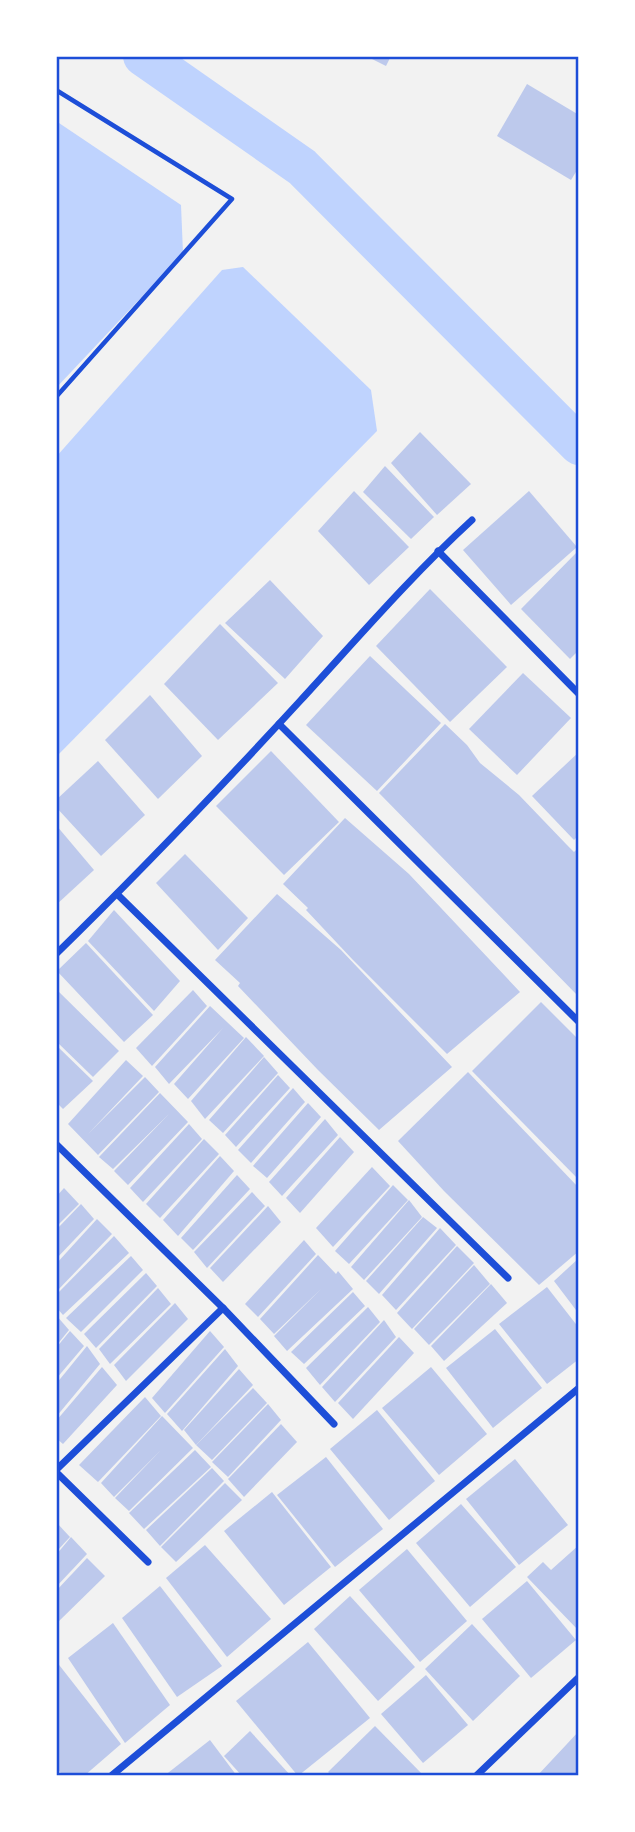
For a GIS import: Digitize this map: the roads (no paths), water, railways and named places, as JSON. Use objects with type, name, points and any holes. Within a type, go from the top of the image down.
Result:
[{"type":"street","points":[[56,954],[279,724],[438,551],[472,520]]},
{"type":"street","points":[[438,551],[579,694]]},
{"type":"street","points":[[279,724],[579,1022]]},
{"type":"street","points":[[117,894],[508,1278]]},
{"type":"street","points":[[56,1144],[223,1308],[334,1423]]},
{"type":"street","points":[[148,1562],[56,1471],[223,1308]]},
{"type":"street","points":[[111,1776],[579,1388]]},
{"type":"street","points":[[476,1776],[579,1677]]},
{"type":"water","points":[[56,121],[181,205],[183,253],[56,388]]},
{"type":"water","points":[[243,267],[371,390],[377,431],[56,757],[56,457],[222,270]]},
{"type":"waterway","points":[[143,56],[302,167],[579,445]]}]
